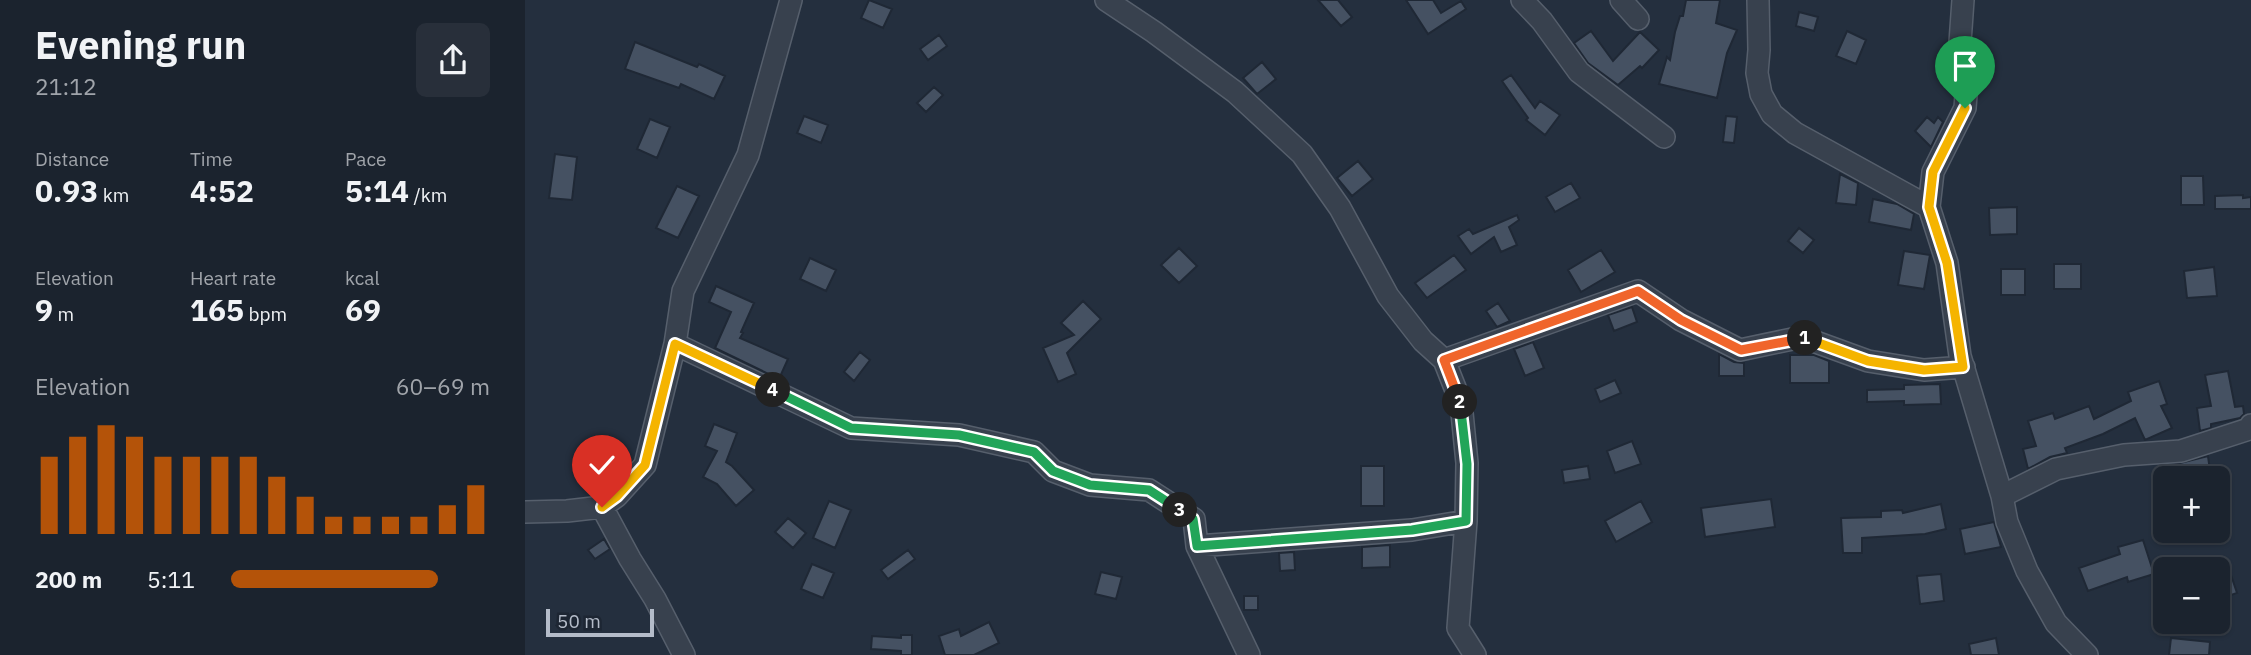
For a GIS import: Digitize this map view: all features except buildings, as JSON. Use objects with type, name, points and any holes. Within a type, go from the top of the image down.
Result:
[{"type":"street","points":[[525,512],[602,507],[617,496],[645,465],[675,344],[683,291],[748,155],[791,0]]},
{"type":"street","points":[[1105,0],[1154,32],[1235,92],[1302,154],[1340,208],[1388,296],[1423,341],[1444,360],[1461,403],[1467,464],[1466,521],[1458,628],[1475,655]]},
{"type":"street","points":[[1522,0],[1542,21],[1579,72],[1664,137]]},
{"type":"street","points":[[1621,0],[1638,19]]},
{"type":"street","points":[[1758,0],[1759,50],[1756,73],[1761,94],[1772,114],[1795,133],[1929,207]]},
{"type":"street","points":[[1963,0],[1959,57],[1966,95],[1965,108],[1933,172],[1929,207],[1947,263],[1963,367],[2002,496],[2007,522],[2027,571],[2056,623],[2087,655]]},
{"type":"street","points":[[1444,360],[1638,291],[1681,320],[1741,350],[1802,337],[1868,361],[1924,370],[1963,367]]},
{"type":"street","points":[[675,344],[851,428],[959,435],[1034,452],[1053,471],[1090,485],[1149,490],[1193,519],[1197,546],[1249,655]]},
{"type":"street","points":[[2002,496],[2056,468],[2124,455],[2181,451],[2249,429],[2251,425]]},
{"type":"street","points":[[602,507],[684,655]]},
{"type":"street","points":[[1197,546],[1412,530],[1466,521]]},
{"type":"route","points":[[602,507],[617,496],[645,465],[675,344],[851,428],[959,435],[1034,452],[1053,471],[1090,485],[1149,490],[1193,519],[1197,546],[1412,530],[1466,521],[1467,464],[1461,403],[1444,360],[1638,291],[1681,320],[1741,350],[1802,337],[1868,361],[1924,370],[1963,367],[1947,263],[1929,207],[1933,172],[1965,108]]}]
